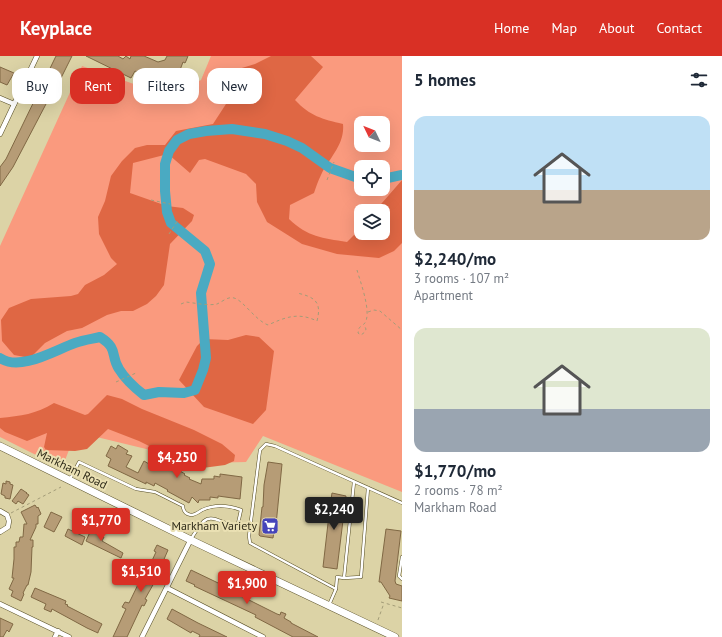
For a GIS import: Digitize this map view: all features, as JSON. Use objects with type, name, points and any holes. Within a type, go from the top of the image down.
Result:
[{"type":"main road","name":"Markham Road","points":[[0,446],[395,637]]},
{"type":"street","points":[[31,68],[37,56]]},
{"type":"street","points":[[0,98],[12,103]]},
{"type":"street","points":[[0,134],[14,104]]},
{"type":"street","points":[[0,511],[9,518],[9,524],[6,530],[0,532]]},
{"type":"street","points":[[142,637],[191,539]]},
{"type":"street","points":[[166,588],[263,637]]},
{"type":"street","points":[[0,604],[69,637]]},
{"type":"street","points":[[55,637],[58,631]]},
{"type":"lane","points":[[336,588],[250,543],[249,536],[260,450],[266,444],[275,446],[402,503]]},
{"type":"lane","points":[[69,480],[79,462],[136,489],[157,493],[183,506],[184,511],[188,514],[193,515],[204,509],[217,506],[227,506],[241,510],[237,528]]},
{"type":"lane","points":[[344,578],[354,482]]},
{"type":"lane","points":[[329,606],[336,588],[337,577],[361,577],[368,488]]},
{"type":"lane","points":[[191,539],[200,523],[205,519],[213,518],[237,528],[250,529]]},
{"type":"lane","points":[[402,558],[399,576],[402,579]]},
{"type":"path","points":[[328,180],[334,162]]},
{"type":"path","points":[[151,200],[170,204]]},
{"type":"path","points":[[169,234],[178,220]]},
{"type":"path","points":[[357,270],[367,312],[366,322],[359,328],[358,333],[361,335],[366,329],[364,325]]},
{"type":"path","points":[[181,304],[216,304],[228,298],[234,298],[262,323],[268,325],[281,319],[298,315],[309,317],[317,321],[320,313],[318,305],[308,295],[297,293]]},
{"type":"path","points":[[367,312],[374,310],[380,311],[402,330]]},
{"type":"path","points":[[116,382],[136,373]]},
{"type":"path","points":[[7,515],[61,486]]},
{"type":"path","points":[[381,602],[402,608]]},
{"type":"path","points":[[378,620],[384,603]]},
{"type":"shaded area","points":[[211,56],[402,56],[402,492],[263,436],[246,462],[204,463],[76,432],[62,468],[0,437],[0,246],[70,92],[70,104],[125,104],[125,81],[133,84],[133,104],[199,104],[199,81],[201,80]]},
{"type":"shaded area","points":[[271,56],[311,56],[323,67],[295,100],[306,110],[317,116],[343,124],[342,138],[336,151],[324,169],[314,193],[290,205],[289,219],[303,230],[323,238],[347,242],[354,235],[354,240],[390,240],[390,204],[381,204],[388,196],[390,196],[390,194],[402,180],[402,243],[394,251],[379,258],[337,254],[302,244],[267,222],[257,202],[256,184],[246,174],[205,159],[199,160],[190,173],[168,154],[133,163],[130,193],[167,206],[183,208],[194,215],[192,221],[170,244],[164,285],[156,296],[147,304],[133,311],[121,311],[107,315],[82,328],[67,331],[45,343],[30,358],[14,355],[2,341],[1,320],[9,308],[31,299],[71,296],[78,294],[85,285],[104,275],[117,264],[111,258],[99,234],[98,217],[105,201],[111,176],[122,161],[135,148],[147,145],[165,145],[176,131],[213,124],[226,104],[262,104],[262,68],[242,68],[255,64]]},
{"type":"shaded area","points":[[246,335],[259,337],[274,351],[266,410],[253,424],[204,407],[179,380],[197,346],[204,339],[228,340]]},
{"type":"shaded area","points":[[107,395],[122,399],[142,409],[194,430],[222,444],[235,455],[234,461],[225,465],[195,469],[139,441],[108,429],[87,449],[75,451],[46,450],[44,447],[47,433],[27,441],[5,432],[0,428],[0,418],[28,414],[41,410],[54,403],[85,415],[88,414]]},
{"type":"building","points":[[56,56],[72,56],[62,76],[62,68],[50,68]]},
{"type":"building","points":[[86,56],[118,56],[123,59],[126,56],[130,59],[131,56],[144,56],[158,62],[165,60],[167,56],[188,56],[181,68],[133,68],[133,74],[131,78],[125,75],[125,68],[111,68]]},
{"type":"building","points":[[0,67],[12,72],[12,76],[7,85],[0,82]]},
{"type":"building","points":[[33,104],[46,104],[13,167],[0,186],[0,167],[6,159]]},
{"type":"building","points":[[118,445],[128,451],[126,454],[132,456],[126,467],[138,473],[144,461],[149,464],[150,462],[155,464],[156,462],[161,465],[162,463],[168,464],[185,474],[184,475],[190,478],[189,479],[201,484],[202,479],[214,479],[214,476],[220,477],[220,474],[242,477],[240,499],[218,496],[218,498],[210,497],[210,500],[199,500],[198,503],[192,497],[189,503],[155,483],[154,486],[146,482],[146,484],[108,466],[111,459],[106,456],[111,446],[116,449]]},
{"type":"building","points":[[268,462],[282,464],[276,525],[273,538],[259,535]]},
{"type":"building","points":[[6,481],[13,485],[10,499],[5,498],[5,496],[1,494],[3,483],[6,484]]},
{"type":"building","points":[[21,489],[29,495],[23,504],[18,501],[16,504],[12,501]]},
{"type":"building","points":[[332,493],[346,496],[337,569],[323,567]]},
{"type":"building","points":[[35,505],[37,508],[38,507],[41,514],[38,516],[38,524],[36,524],[30,540],[33,540],[31,572],[28,585],[23,593],[24,594],[21,601],[11,596],[13,591],[9,589],[14,578],[12,578],[14,547],[16,547],[16,542],[19,542],[20,537],[23,537],[24,524],[27,524],[21,512]]},
{"type":"building","points":[[51,512],[62,517],[54,532],[44,527]]},
{"type":"building","points":[[94,523],[100,526],[97,534],[104,537],[102,541],[123,553],[121,558],[86,541]]},
{"type":"building","points":[[68,529],[85,537],[82,545],[65,536]]},
{"type":"building","points":[[386,529],[401,531],[395,581],[396,584],[402,586],[402,601],[389,598],[390,596],[381,582],[379,582]]},
{"type":"building","points":[[157,545],[168,550],[155,580],[163,584],[154,583],[145,599],[147,600],[144,606],[142,605],[127,637],[113,637],[126,609],[122,607],[125,602],[129,603],[148,564],[150,565],[156,552],[154,551]]},
{"type":"building","points":[[191,570],[239,593],[239,595],[277,614],[280,615],[281,612],[286,614],[284,618],[318,637],[293,637],[255,617],[256,615],[194,586],[195,585],[186,581]]},
{"type":"building","points":[[35,588],[66,601],[65,604],[68,605],[67,606],[102,624],[98,633],[52,609],[51,612],[44,609],[46,604],[31,597]]},
{"type":"building","points":[[172,609],[227,637],[199,637],[200,635],[192,631],[191,633],[167,619]]},
{"type":"building","points":[[0,618],[13,624],[9,632],[7,630],[3,637],[0,637]]},
{"type":"waterway","points":[[0,358],[8,362],[17,363],[27,361],[48,355],[78,342],[100,337],[110,345],[116,364],[121,373],[144,395],[159,392],[184,393],[195,390],[206,358],[201,293],[210,264],[205,251],[171,223],[167,212],[165,164],[169,151],[177,140],[189,134],[232,129],[265,134],[287,141],[302,148],[330,168],[354,177]]},
{"type":"waterway","points":[[390,178],[402,175]]},
{"type":"place","name":"Markham Variety","points":[[270,526]]}]
